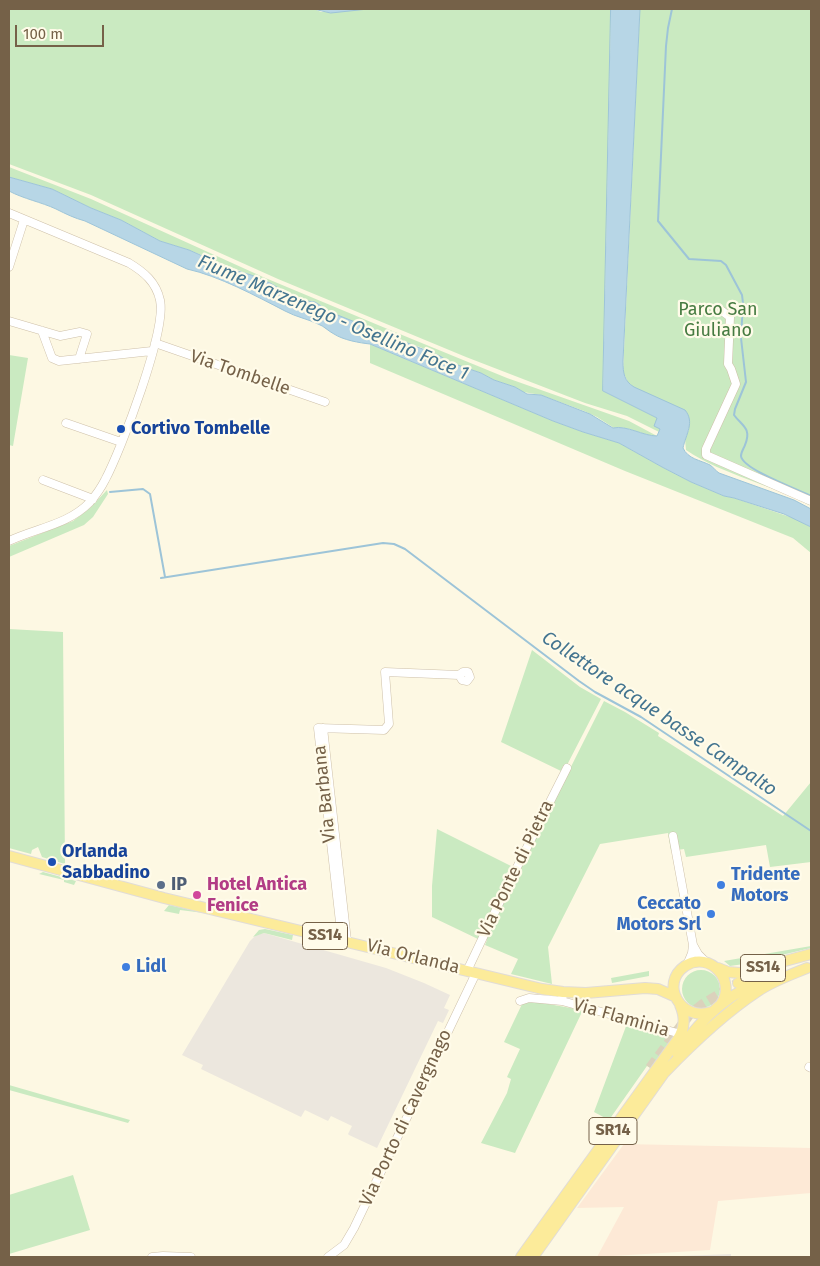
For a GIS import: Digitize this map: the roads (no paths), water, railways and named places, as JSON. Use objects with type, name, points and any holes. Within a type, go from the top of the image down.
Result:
[{"type":"main road","name":"Via Orlanda","points":[[9,856],[164,898],[344,940],[562,996],[645,988],[669,982],[676,978]]},
{"type":"main road","name":"SS14","points":[[687,965],[699,962],[711,964],[725,972],[740,973],[811,954]]},
{"type":"main road","name":"SS14","points":[[711,964],[721,972],[726,984],[725,997],[714,1010]]},
{"type":"main road","points":[[681,1034],[684,1020],[674,985],[680,971],[687,965]]},
{"type":"main road","name":"SS14","points":[[678,1001],[686,1010],[702,1014],[714,1010],[734,994],[756,983],[810,965]]},
{"type":"main road","points":[[738,983],[772,970],[810,965]]},
{"type":"main road","name":"SR14","points":[[664,1073],[686,1050],[745,1000],[760,990],[810,965]]},
{"type":"main road","name":"Via Orlanda","points":[[645,988],[658,989],[678,1001]]},
{"type":"main road","name":"SR14","points":[[526,1256],[664,1073],[694,1029],[714,1010]]},
{"type":"main road","name":"SR14","points":[[526,1256],[681,1034]]},
{"type":"main road","name":"SR14","points":[[526,1256],[558,1197],[650,1068]]},
{"type":"street","points":[[9,216],[24,220],[129,263],[151,280],[158,295],[161,312],[154,347],[121,442],[106,479],[93,499],[70,517],[9,541]]},
{"type":"street","points":[[9,267],[24,220]]},
{"type":"street","points":[[722,311],[730,317],[728,364],[732,369],[736,384],[706,449],[706,455],[811,502]]},
{"type":"street","points":[[9,321],[60,336],[80,332],[87,334],[79,359]]},
{"type":"street","points":[[42,331],[52,358],[59,361],[154,347]]},
{"type":"street","name":"Via Tombelle","points":[[154,347],[325,402]]},
{"type":"street","points":[[66,423],[121,442]]},
{"type":"street","points":[[43,480],[87,495],[93,499]]},
{"type":"street","points":[[9,535],[30,532]]},
{"type":"street","name":"Via Barbana","points":[[344,940],[323,728],[384,730],[389,724],[385,672],[459,675]]},
{"type":"street","name":"Via Ponte di Pietra","points":[[472,972],[503,895],[567,768]]},
{"type":"street","points":[[674,836],[693,945],[687,965]]},
{"type":"street","points":[[693,945],[698,954],[711,964]]},
{"type":"street","name":"Via Porto di Cavergnago","points":[[328,1257],[344,1245],[354,1228],[472,972]]},
{"type":"street","name":"Via Flaminia","points":[[520,1000],[562,996],[586,1008],[681,1034]]},
{"type":"street","points":[[152,1257],[190,1257]]},
{"type":"water","points":[[314,9],[368,9],[331,13]]},
{"type":"water","name":"Fiume Marzenego - Osellino Foce 1","points":[[611,9],[640,9],[623,361],[625,376],[634,387],[685,410],[690,424],[683,448],[688,455],[710,465],[719,473],[794,500],[811,509],[811,527],[784,514],[724,496],[691,482],[619,443],[553,421],[370,344],[342,338],[320,325],[289,313],[237,287],[212,276],[187,269],[85,221],[9,191],[9,177],[52,189],[121,220],[160,241],[189,250],[234,270],[251,275],[270,283],[299,300],[315,302],[330,312],[440,356],[449,362],[515,387],[527,394],[541,395],[590,414],[613,428],[624,428],[657,436],[660,429],[654,426],[657,418],[603,391]]},
{"type":"waterway","points":[[672,9],[666,46],[658,221],[689,259],[721,261],[726,265],[742,295],[741,338],[746,382],[734,415],[747,431],[747,439],[741,456],[744,461],[760,473],[811,496]]},
{"type":"waterway","points":[[110,492],[143,489],[150,494],[165,577]]},
{"type":"waterway","name":"Collettore acque basse Campalto","points":[[161,578],[383,543],[394,544],[405,549],[579,681],[641,717],[811,831]]},
{"type":"tunnel","points":[[650,1068],[689,1015],[703,1004],[738,983]]},
{"type":"place","name":"Cortivo Tombelle","points":[[121,429]]},
{"type":"place","name":"Orlanda Sabbadino","points":[[52,862]]},
{"type":"place","name":"IP","points":[[161,885]]},
{"type":"place","name":"Tridente Motors","points":[[721,885]]},
{"type":"place","name":"Hotel Antica Fenice","points":[[197,895]]},
{"type":"place","name":"Ceccato Motors Srl","points":[[711,914]]},
{"type":"place","name":"Lidl","points":[[126,967]]},
{"type":"park label","name":"Parco San Giuliano","points":[[718,320]]}]
